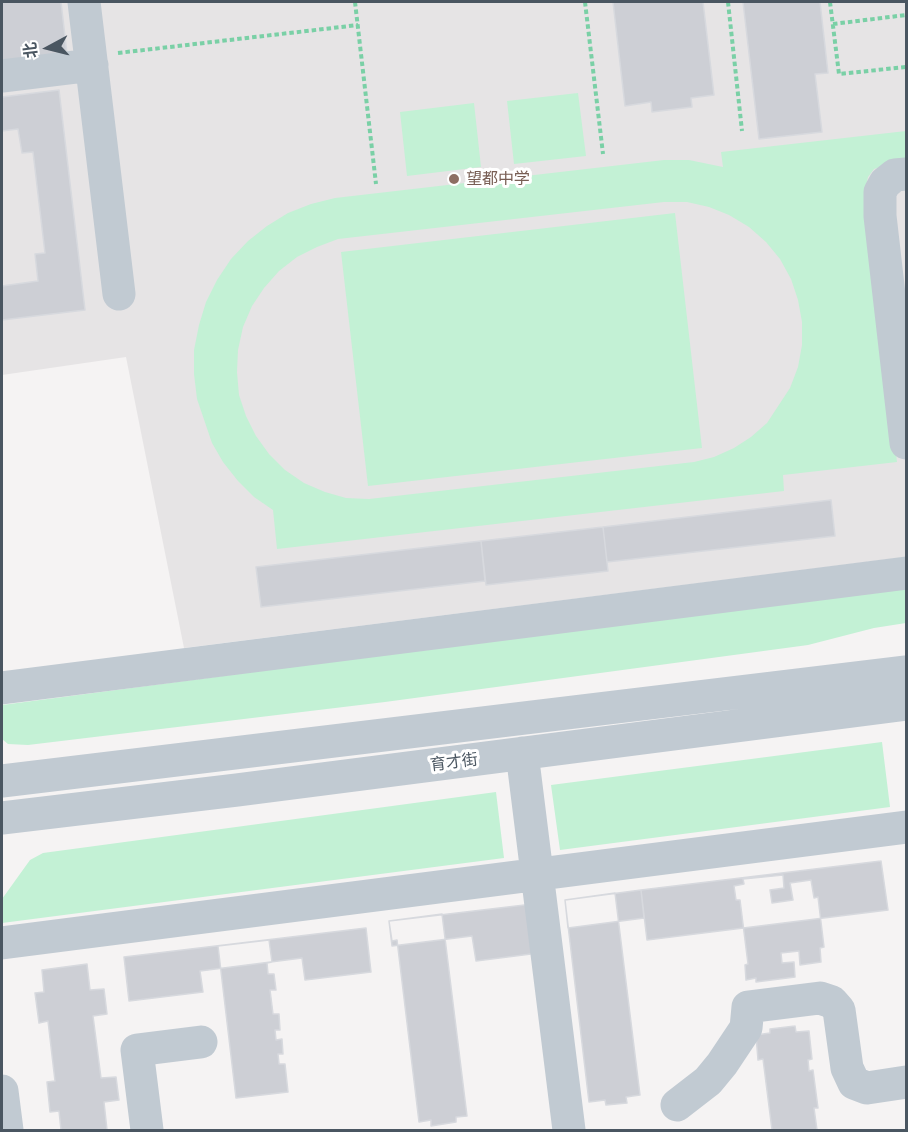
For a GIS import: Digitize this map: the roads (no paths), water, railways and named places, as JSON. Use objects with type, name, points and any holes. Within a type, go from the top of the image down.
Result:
[{"type":"street","points":[[84,2],[119,294]]},
{"type":"street","points":[[2,76],[91,60]]},
{"type":"street","points":[[906,174],[895,175],[885,183],[880,192],[880,216],[906,443]]},
{"type":"street","points":[[2,688],[906,573]]},
{"type":"street","points":[[4,778],[906,672]]},
{"type":"street","name":"育才街","points":[[8,822],[906,704]]},
{"type":"street","points":[[522,753],[568,1131]]},
{"type":"street","points":[[2,943],[906,827]]},
{"type":"street","points":[[677,1105],[708,1081],[722,1064],[746,1028],[748,1007],[820,998],[832,1002],[839,1010],[847,1068],[854,1083],[867,1088],[906,1082]]},
{"type":"street","points":[[147,1131],[136,1050],[201,1042]]},
{"type":"street","points":[[2,1091],[7,1131]]},
{"type":"place","name":"望都中学","points":[[454,179]]}]
